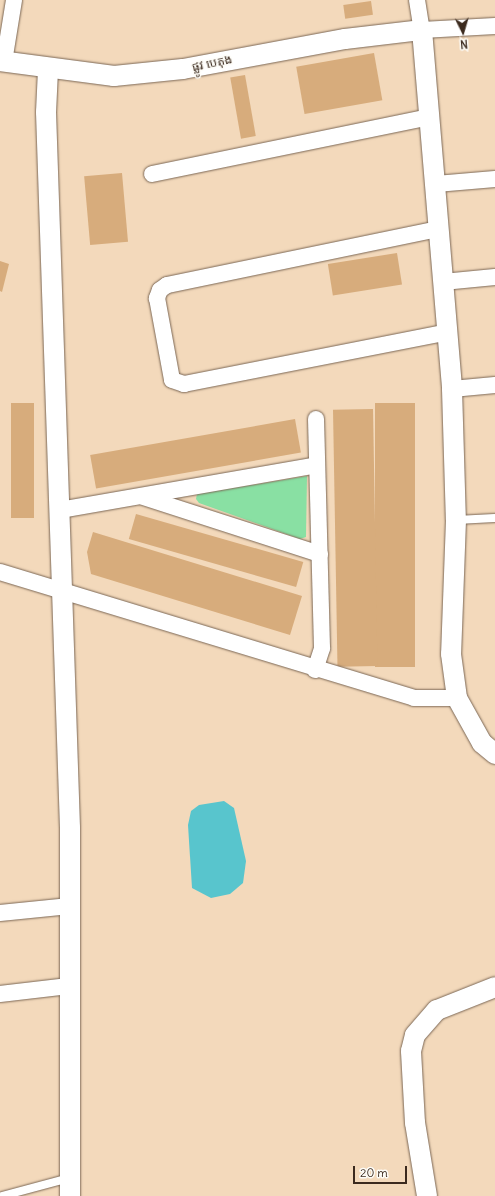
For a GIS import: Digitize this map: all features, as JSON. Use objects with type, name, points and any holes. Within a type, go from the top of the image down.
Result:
[{"type":"street","points":[[2,62],[14,0]]},
{"type":"street","points":[[417,0],[422,30],[430,117],[452,389],[456,520],[451,654],[457,698],[474,732],[495,754]]},
{"type":"street","points":[[422,30],[495,26]]},
{"type":"street","name":"ផ្លូវ បេតុង","points":[[2,62],[48,70],[114,76],[183,69],[345,39],[422,30]]},
{"type":"street","points":[[48,70],[46,112],[60,510],[70,906],[70,1187]]},
{"type":"street","points":[[152,174],[430,117]]},
{"type":"street","points":[[436,184],[495,179]]},
{"type":"street","points":[[438,229],[167,285],[160,290],[156,298],[172,380],[184,384],[448,332]]},
{"type":"street","points":[[443,282],[495,277]]},
{"type":"street","points":[[452,389],[495,385]]},
{"type":"street","points":[[315,670],[322,648],[316,419]]},
{"type":"street","points":[[60,510],[317,465]]},
{"type":"street","points":[[139,496],[320,554]]},
{"type":"street","points":[[0,572],[62,593],[315,670],[414,698],[457,698]]},
{"type":"street","points":[[0,912],[70,906]]},
{"type":"street","points":[[0,994],[69,986]]},
{"type":"street","points":[[426,1196],[415,1123],[411,1051],[415,1035],[437,1010],[495,987]]},
{"type":"lane","points":[[456,520],[495,518]]},
{"type":"lane","points":[[2,1196],[70,1187]]},
{"type":"green space","points":[[307,476],[306,537],[300,539],[199,503],[196,499],[197,494]]},
{"type":"water","points":[[224,801],[234,808],[246,861],[243,883],[230,894],[211,898],[192,888],[188,825],[191,811],[199,805]]},
{"type":"building","points":[[371,1],[373,15],[345,19],[343,5]]},
{"type":"building","points":[[374,53],[382,100],[305,114],[296,67]]},
{"type":"building","points":[[245,75],[256,136],[241,139],[230,78]]},
{"type":"building","points":[[122,173],[128,242],[90,245],[84,176]]},
{"type":"building","points":[[397,253],[402,285],[333,296],[328,264]]},
{"type":"building","points":[[0,261],[9,264],[2,292],[0,291]]},
{"type":"building","points":[[11,403],[34,403],[34,518],[11,518]]},
{"type":"building","points":[[375,403],[415,403],[415,667],[375,667]]},
{"type":"building","points":[[373,409],[377,666],[337,667],[333,410]]},
{"type":"building","points":[[295,419],[301,452],[96,489],[90,455]]},
{"type":"building","points":[[136,514],[303,562],[296,587],[129,539]]},
{"type":"building","points":[[93,532],[302,596],[290,635],[91,574],[87,552]]}]
